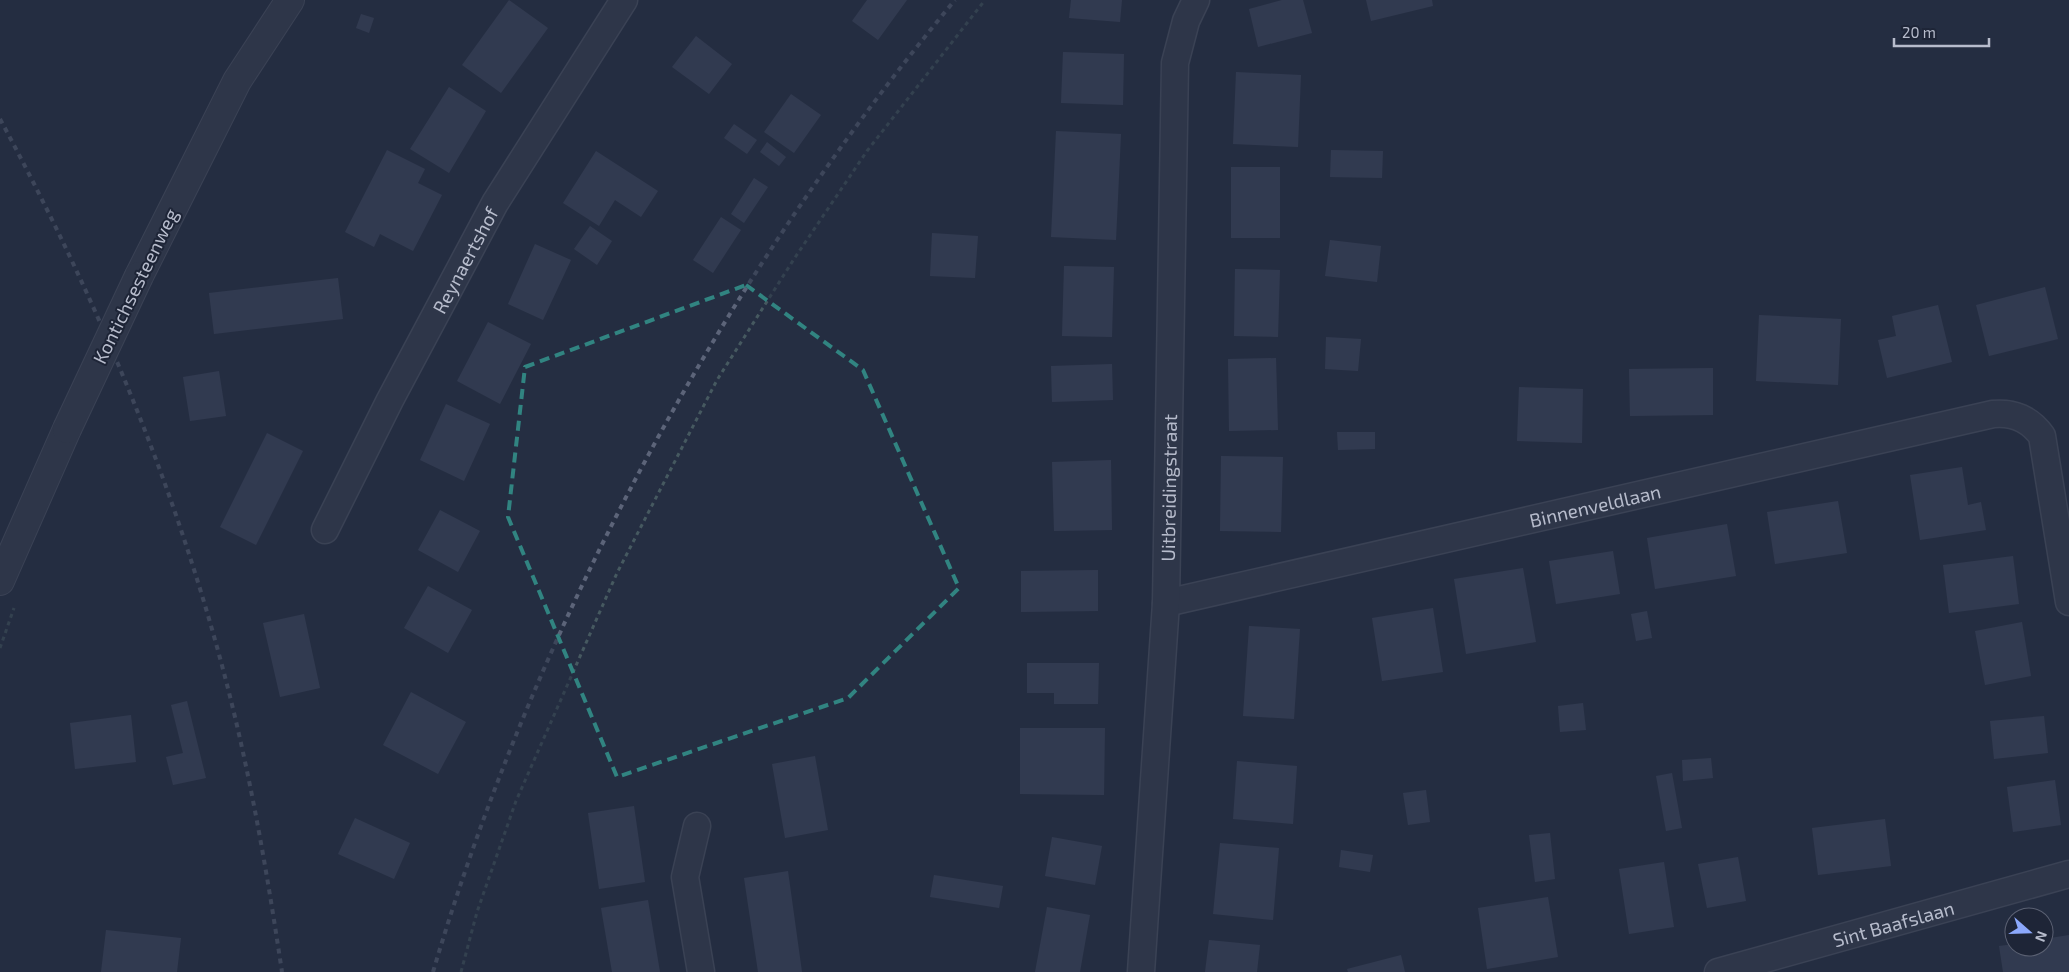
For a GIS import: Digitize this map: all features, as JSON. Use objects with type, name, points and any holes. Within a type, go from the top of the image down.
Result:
[{"type":"street","name":"Kontichsesteenweg","points":[[0,582],[67,428],[139,276],[237,81],[290,0]]},
{"type":"street","name":"Reynaertshof","points":[[325,530],[390,400],[495,203],[624,0]]},
{"type":"street","name":"Uitbreidingstraat","points":[[1141,972],[1166,603],[1175,63],[1194,3]]},
{"type":"street","name":"Binnenveldlaan","points":[[1166,603],[1993,414],[2006,413],[2034,425],[2042,436],[2069,602]]},
{"type":"street","points":[[697,826],[685,877],[701,972]]},
{"type":"street","name":"Sint Baafslaan","points":[[1718,972],[2069,874]]},
{"type":"path","points":[[461,972],[477,912],[516,801],[617,573],[717,380],[794,259],[867,150],[985,0]]},
{"type":"highlighted area","points":[[746,285],[863,370],[959,588],[848,698],[617,777],[508,517],[525,367]]},
{"type":"building","points":[[509,0],[548,28],[501,93],[462,65]]},
{"type":"building","points":[[867,0],[907,0],[878,40],[852,21]]},
{"type":"building","points":[[1071,0],[1122,0],[1120,22],[1069,18]]},
{"type":"building","points":[[1282,0],[1303,0],[1312,33],[1258,47],[1249,9]]},
{"type":"building","points":[[1366,0],[1432,0],[1433,6],[1371,21]]},
{"type":"building","points":[[361,14],[374,18],[369,33],[356,28]]},
{"type":"building","points":[[696,36],[732,64],[709,94],[672,67]]},
{"type":"building","points":[[1063,52],[1124,54],[1123,105],[1061,103]]},
{"type":"building","points":[[1236,72],[1301,75],[1298,147],[1233,144]]},
{"type":"building","points":[[449,87],[486,111],[449,173],[410,149]]},
{"type":"building","points":[[791,94],[821,115],[794,153],[764,132]]},
{"type":"building","points":[[734,124],[757,140],[747,154],[724,138]]},
{"type":"building","points":[[1056,131],[1121,134],[1116,240],[1051,237]]},
{"type":"building","points":[[767,142],[786,157],[779,166],[760,152]]},
{"type":"building","points":[[387,150],[425,169],[418,183],[442,195],[413,251],[380,234],[374,247],[345,232]]},
{"type":"building","points":[[1331,150],[1383,151],[1382,178],[1330,177]]},
{"type":"building","points":[[596,151],[658,191],[641,217],[615,200],[599,226],[563,203]]},
{"type":"building","points":[[1231,167],[1280,167],[1280,238],[1231,238]]},
{"type":"building","points":[[754,178],[768,187],[744,223],[731,214]]},
{"type":"building","points":[[721,217],[741,230],[713,273],[693,260]]},
{"type":"building","points":[[590,226],[612,241],[597,265],[574,249]]},
{"type":"building","points":[[932,233],[978,236],[975,278],[930,276]]},
{"type":"building","points":[[1330,240],[1381,246],[1377,282],[1325,276]]},
{"type":"building","points":[[535,244],[571,260],[543,320],[508,304]]},
{"type":"building","points":[[1064,266],[1114,267],[1112,337],[1062,336]]},
{"type":"building","points":[[1235,269],[1280,270],[1278,337],[1234,336]]},
{"type":"building","points":[[338,278],[343,319],[214,334],[209,293]]},
{"type":"building","points":[[2045,287],[2058,339],[1989,356],[1976,305]]},
{"type":"building","points":[[1938,305],[1952,362],[1887,378],[1878,340],[1896,336],[1892,316]]},
{"type":"building","points":[[1759,315],[1841,319],[1838,385],[1756,381]]},
{"type":"building","points":[[488,322],[531,344],[500,404],[457,381]]},
{"type":"building","points":[[1326,337],[1361,339],[1358,371],[1325,369]]},
{"type":"building","points":[[1276,358],[1278,430],[1229,431],[1228,359]]},
{"type":"building","points":[[1112,364],[1113,400],[1052,402],[1051,366]]},
{"type":"building","points":[[1713,368],[1713,415],[1630,416],[1629,369]]},
{"type":"building","points":[[219,371],[226,416],[190,421],[183,377]]},
{"type":"building","points":[[1519,387],[1583,389],[1582,443],[1517,441]]},
{"type":"building","points":[[446,404],[490,424],[464,481],[420,460]]},
{"type":"building","points":[[1337,432],[1375,432],[1375,449],[1338,450]]},
{"type":"building","points":[[267,433],[303,451],[256,545],[220,527]]},
{"type":"building","points":[[1221,456],[1283,457],[1281,532],[1220,531]]},
{"type":"building","points":[[1111,460],[1112,530],[1054,531],[1052,462]]},
{"type":"building","points":[[1962,467],[1968,505],[1981,502],[1986,530],[1920,540],[1910,475]]},
{"type":"building","points":[[1838,501],[1847,553],[1775,564],[1767,512]]},
{"type":"building","points":[[440,510],[480,531],[458,572],[418,550]]},
{"type":"building","points":[[1727,524],[1736,576],[1655,589],[1647,538]]},
{"type":"building","points":[[1613,551],[1620,594],[1556,604],[1549,561]]},
{"type":"building","points":[[2013,556],[2019,604],[1949,613],[1943,565]]},
{"type":"building","points":[[1523,568],[1536,642],[1466,654],[1454,579]]},
{"type":"building","points":[[1098,570],[1098,611],[1021,612],[1021,571]]},
{"type":"building","points":[[428,586],[472,610],[448,653],[404,628]]},
{"type":"building","points":[[1433,608],[1443,672],[1382,681],[1372,618]]},
{"type":"building","points":[[1647,611],[1652,638],[1636,641],[1631,614]]},
{"type":"building","points":[[304,614],[320,688],[280,697],[263,623]]},
{"type":"building","points":[[2022,622],[2031,676],[1985,685],[1975,631]]},
{"type":"building","points":[[1249,626],[1300,629],[1294,719],[1243,716]]},
{"type":"building","points":[[1027,663],[1099,663],[1098,704],[1054,704],[1054,693],[1027,693]]},
{"type":"building","points":[[411,692],[466,722],[438,774],[383,745]]},
{"type":"building","points":[[187,701],[206,778],[173,785],[166,757],[183,753],[171,705]]},
{"type":"building","points":[[1583,703],[1586,730],[1560,732],[1558,706]]},
{"type":"building","points":[[131,715],[136,762],[75,769],[70,723]]},
{"type":"building","points":[[2044,716],[2048,753],[1994,759],[1990,721]]},
{"type":"building","points":[[1020,728],[1105,728],[1104,795],[1020,794]]},
{"type":"building","points":[[815,756],[828,830],[785,838],[772,764]]},
{"type":"building","points":[[1711,758],[1713,778],[1683,781],[1682,760]]},
{"type":"building","points":[[1237,761],[1297,766],[1293,824],[1233,819]]},
{"type":"building","points":[[1672,773],[1682,828],[1666,831],[1656,776]]},
{"type":"building","points":[[2055,780],[2061,825],[2013,832],[2007,787]]},
{"type":"building","points":[[1426,790],[1430,822],[1408,825],[1403,793]]},
{"type":"building","points":[[634,806],[645,882],[599,889],[588,813]]},
{"type":"building","points":[[355,818],[410,843],[394,879],[338,854]]},
{"type":"building","points":[[1885,819],[1891,866],[1818,875],[1812,828]]},
{"type":"building","points":[[1550,833],[1555,879],[1535,882],[1529,835]]},
{"type":"building","points":[[1052,837],[1102,846],[1095,885],[1045,876]]},
{"type":"building","points":[[1220,843],[1279,848],[1273,920],[1213,914]]},
{"type":"building","points":[[1341,850],[1373,855],[1370,872],[1339,867]]},
{"type":"building","points":[[1738,857],[1746,901],[1707,908],[1698,864]]},
{"type":"building","points":[[1664,862],[1674,927],[1629,934],[1619,869]]},
{"type":"building","points":[[788,871],[802,972],[758,972],[744,878]]},
{"type":"building","points":[[934,875],[1003,886],[999,908],[930,897]]},
{"type":"building","points":[[1548,897],[1558,957],[1487,969],[1478,908]]},
{"type":"building","points":[[648,900],[660,972],[612,972],[601,908]]},
{"type":"building","points":[[1047,907],[1090,915],[1080,972],[1035,972]]},
{"type":"building","points":[[106,930],[181,938],[177,972],[101,972]]},
{"type":"building","points":[[2069,935],[2069,972],[2003,972],[1999,946],[2004,945],[2004,957],[2054,957],[2054,937]]},
{"type":"building","points":[[1209,940],[1260,945],[1257,972],[1205,972]]},
{"type":"building","points":[[1401,955],[1405,972],[1348,972],[1347,969]]},
{"type":"railway","points":[[433,972],[475,842],[525,713],[582,585],[646,460],[715,338],[790,220],[870,107],[955,0]]},
{"type":"railway","points":[[0,119],[35,185],[99,320],[156,459],[181,529],[204,601],[242,747],[264,860],[282,972]]}]
